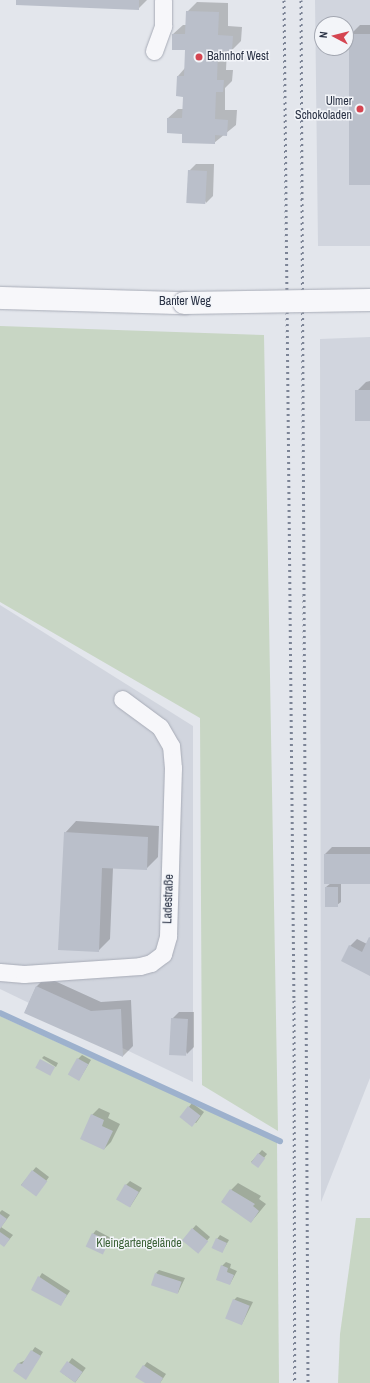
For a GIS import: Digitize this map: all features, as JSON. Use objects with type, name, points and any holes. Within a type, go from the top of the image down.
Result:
[{"type":"street","points":[[154,51],[163,26],[163,0]]},
{"type":"street","name":"Banter Weg","points":[[0,298],[184,303],[370,300]]},
{"type":"street","name":"Ladestraße","points":[[0,972],[24,974],[140,966],[151,963],[163,954],[168,936],[173,768],[171,746],[160,728],[122,699]]},
{"type":"shaded area","points":[[315,0],[370,0],[370,246],[318,246],[316,56],[354,56],[354,16],[315,16]]},
{"type":"shaded area","points":[[370,337],[370,1078],[321,1202],[320,339]]},
{"type":"shaded area","points":[[0,605],[193,726],[193,1082],[0,989]]},
{"type":"green space","points":[[0,326],[264,335],[278,1131],[202,1085],[200,718],[0,602]]},
{"type":"green space","name":"Kleingartengelände","points":[[0,1016],[277,1142],[279,1383],[0,1383]]},
{"type":"green space","points":[[356,1218],[370,1218],[370,1383],[338,1383],[340,1334]]},
{"type":"building","points":[[16,0],[139,0],[139,10],[16,5]]},
{"type":"building","points":[[186,11],[219,12],[218,35],[233,36],[232,51],[218,51],[217,80],[224,80],[223,92],[216,92],[215,119],[228,120],[227,136],[215,135],[215,144],[182,143],[182,134],[167,133],[167,118],[182,118],[183,97],[176,96],[177,76],[184,76],[185,50],[172,50],[172,34],[185,34]]},
{"type":"building","name":"Ulmer Schokoladen","points":[[354,34],[370,34],[370,185],[349,185],[349,56],[354,56]]},
{"type":"building","points":[[188,170],[207,171],[205,204],[186,203]]},
{"type":"building","points":[[355,390],[370,390],[370,421],[355,421]]},
{"type":"building","points":[[64,832],[148,837],[147,870],[102,868],[99,952],[58,950]]},
{"type":"building","points":[[324,854],[370,854],[370,884],[324,884]]},
{"type":"building","points":[[325,887],[338,887],[338,907],[325,907]]},
{"type":"building","points":[[369,937],[370,976],[341,961],[349,945],[362,952]]},
{"type":"building","points":[[36,986],[91,1011],[121,1009],[123,1057],[24,1013]]},
{"type":"building","points":[[171,1018],[188,1019],[186,1056],[169,1055]]},
{"type":"building","points":[[77,1058],[88,1064],[79,1081],[68,1075]]},
{"type":"building","points":[[40,1059],[55,1067],[50,1076],[35,1068]]},
{"type":"building","points":[[188,1106],[201,1116],[192,1127],[179,1117]]},
{"type":"building","points":[[91,1114],[104,1120],[102,1126],[113,1131],[104,1150],[80,1139]]},
{"type":"building","points":[[258,1153],[265,1158],[258,1168],[251,1163]]},
{"type":"building","points":[[32,1170],[47,1181],[36,1197],[21,1185]]},
{"type":"building","points":[[125,1184],[139,1192],[130,1208],[116,1200]]},
{"type":"building","points":[[230,1189],[255,1204],[253,1206],[259,1211],[251,1223],[221,1202]]},
{"type":"building","points":[[0,1214],[7,1219],[0,1229]]},
{"type":"building","points":[[192,1228],[208,1241],[198,1254],[182,1240]]},
{"type":"building","points":[[0,1232],[10,1239],[4,1247],[0,1244]]},
{"type":"building","points":[[92,1233],[109,1241],[103,1255],[86,1247]]},
{"type":"building","points":[[216,1238],[227,1243],[222,1253],[212,1248]]},
{"type":"building","points":[[221,1265],[228,1268],[227,1272],[234,1275],[230,1285],[216,1280]]},
{"type":"building","points":[[155,1273],[182,1282],[178,1294],[151,1285]]},
{"type":"building","points":[[38,1276],[67,1295],[61,1306],[31,1290]]},
{"type":"building","points":[[233,1299],[250,1306],[242,1325],[225,1318]]},
{"type":"building","points":[[31,1350],[41,1356],[26,1380],[13,1371],[18,1363],[22,1364]]},
{"type":"building","points":[[67,1361],[83,1372],[75,1383],[60,1372]]},
{"type":"building","points":[[143,1365],[163,1378],[160,1383],[145,1383],[135,1377]]},
{"type":"waterway","points":[[0,1013],[280,1141]]},
{"type":"railway","points":[[284,0],[294,1000],[295,1383]]},
{"type":"railway","points":[[301,0],[308,1383]]},
{"type":"place","name":"Bahnhof West","points":[[199,57]]},
{"type":"place","name":"Ulmer Schokoladen","points":[[360,109]]}]
